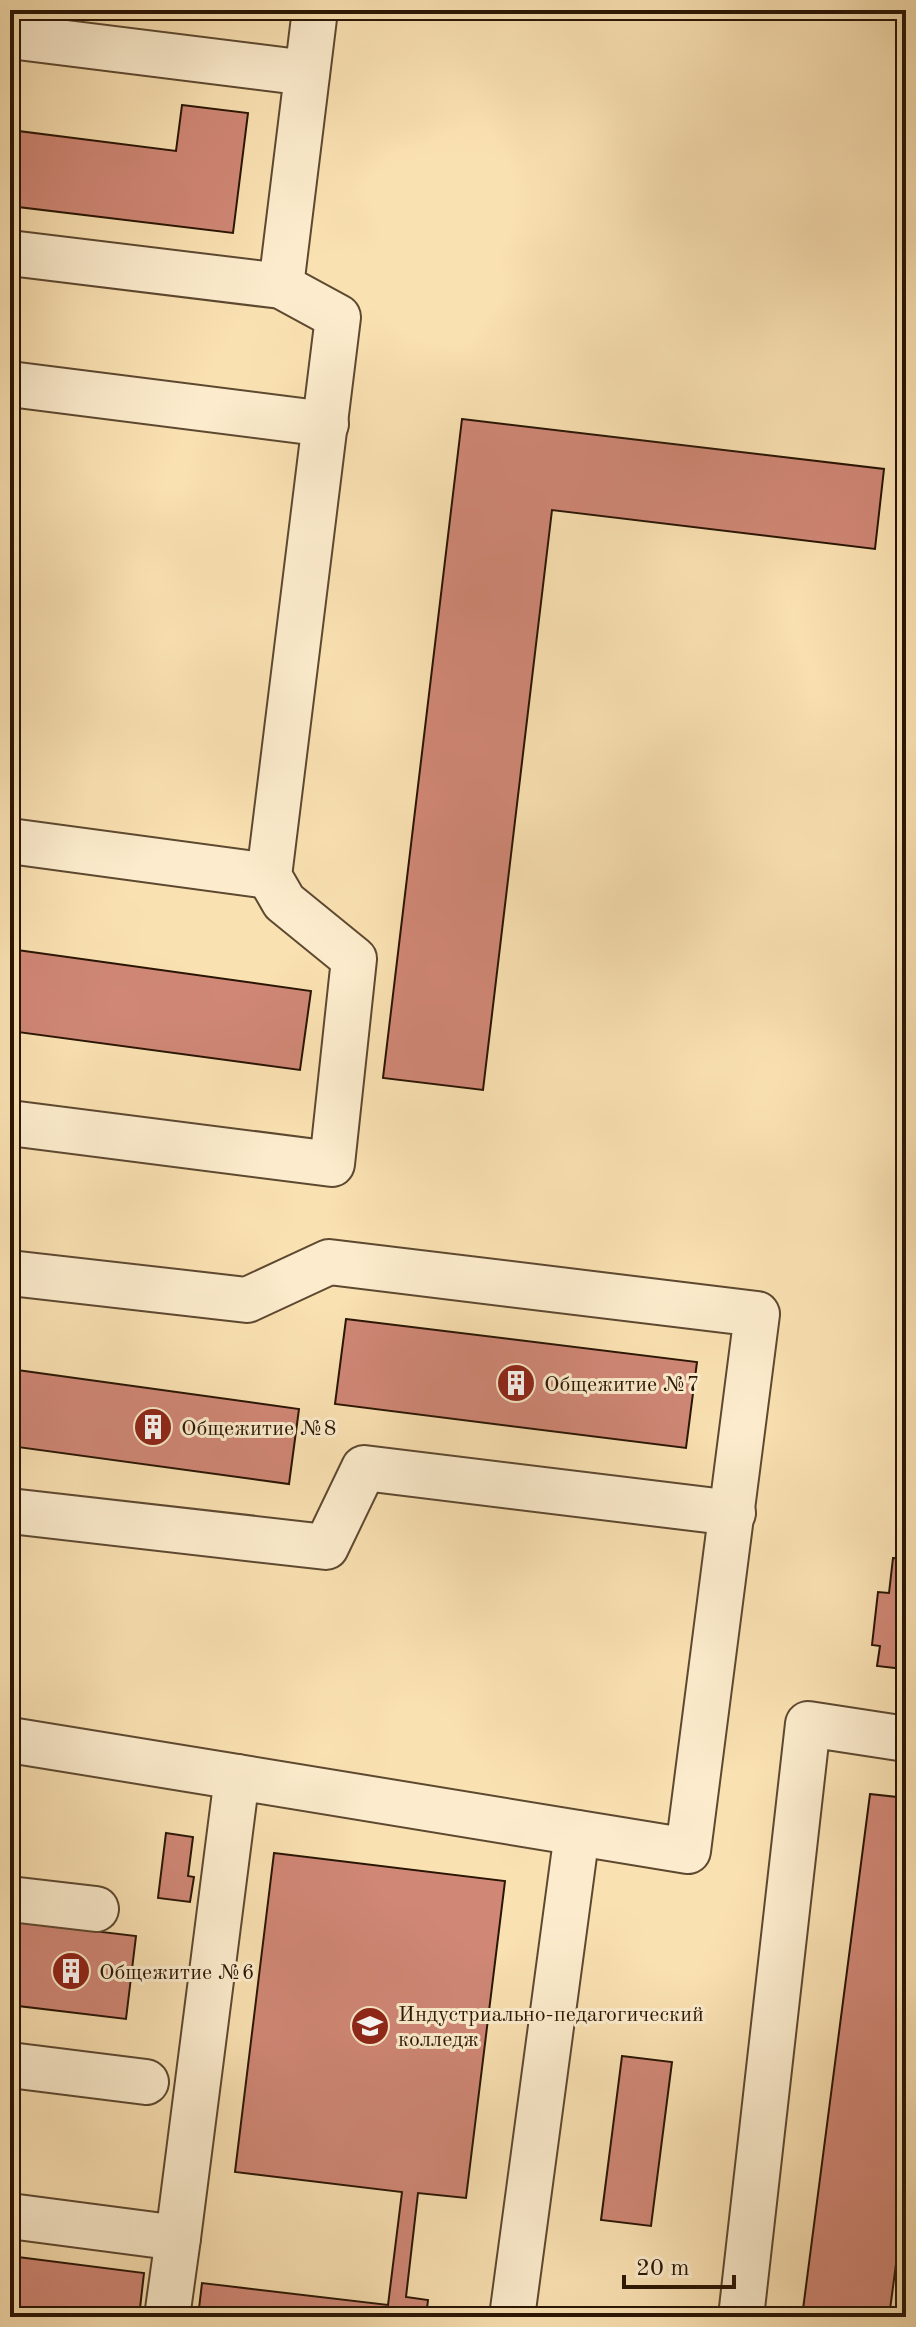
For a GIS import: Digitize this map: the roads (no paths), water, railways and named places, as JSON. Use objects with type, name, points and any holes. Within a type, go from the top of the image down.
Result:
[{"type":"lane","points":[[281,286],[315,10]]},
{"type":"lane","points":[[10,36],[307,73]]},
{"type":"lane","points":[[10,253],[281,286],[338,317],[269,876],[284,902],[354,959],[332,1164],[10,1123]]},
{"type":"lane","points":[[10,384],[326,424]]},
{"type":"lane","points":[[10,841],[269,876]]},
{"type":"lane","points":[[10,1273],[247,1300],[329,1262],[757,1314],[688,1851],[10,1740]]},
{"type":"lane","points":[[10,1511],[326,1547],[364,1468],[733,1513]]},
{"type":"lane","points":[[741,2317],[808,1724],[906,1739]]},
{"type":"lane","points":[[167,2317],[237,1777]]},
{"type":"lane","points":[[512,2317],[577,1833]]},
{"type":"lane","points":[[10,1899],[96,1909]]},
{"type":"lane","points":[[10,2065],[146,2082]]},
{"type":"lane","points":[[10,2216],[178,2238]]},
{"type":"place","name":"Общежитие №7","points":[[516,1383]]},
{"type":"place","name":"Общежитие №8","points":[[153,1427]]},
{"type":"place","name":"Общежитие №6","points":[[71,1971]]},
{"type":"place","name":"Индустриально-педагогический колледж","points":[[370,2026]]}]
